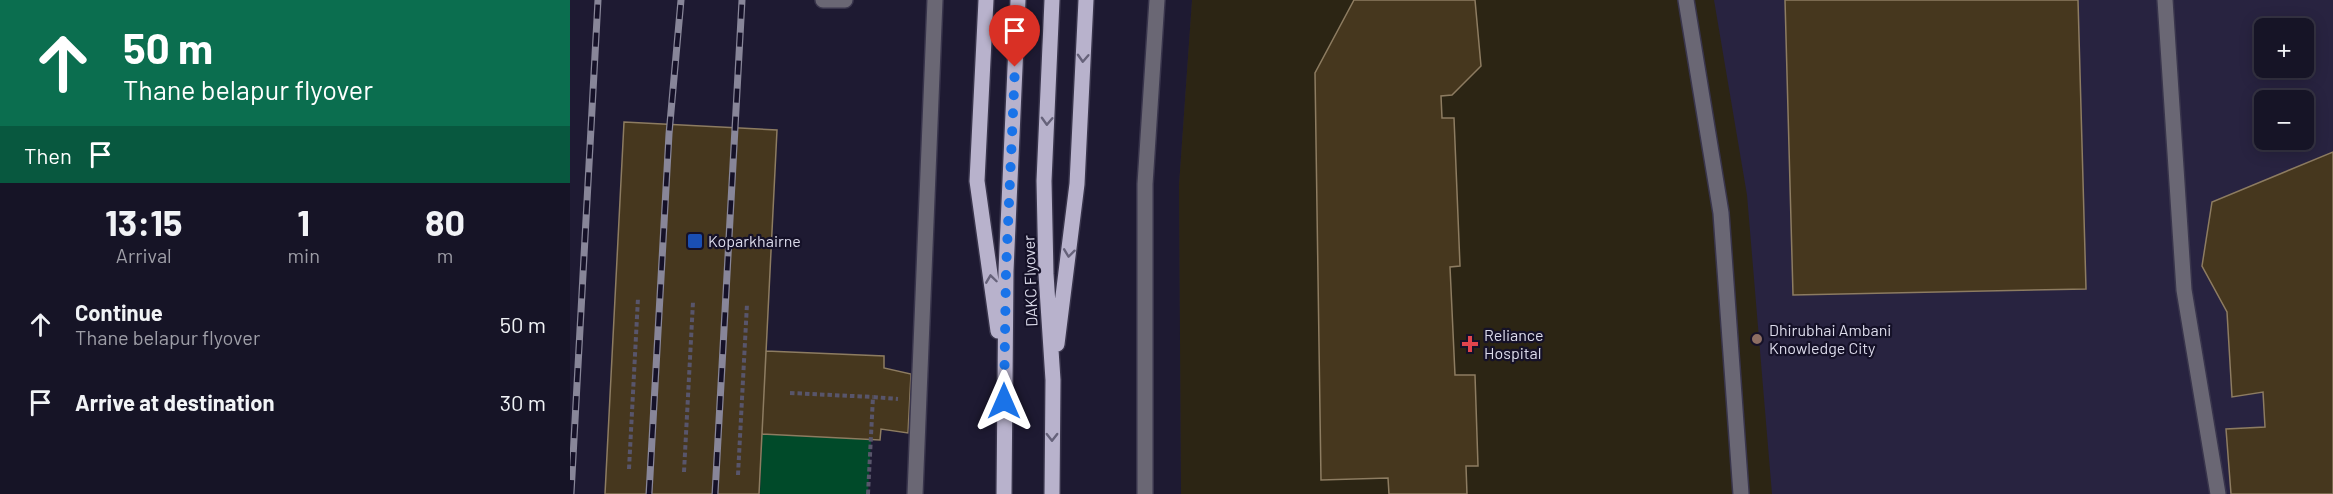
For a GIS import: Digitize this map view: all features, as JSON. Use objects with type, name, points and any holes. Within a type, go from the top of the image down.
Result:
[{"type":"main road","points":[[986,0],[977,181],[1005,378],[1004,494]]},
{"type":"main road","name":"DAKC Flyover","points":[[1005,378],[1010,180],[1018,0]]},
{"type":"main road","name":"DAKC Flyover","points":[[1052,0],[1044,181],[1046,274],[1053,380]]},
{"type":"main road","points":[[1052,494],[1053,380],[1077,184],[1086,0]]},
{"type":"street","points":[[823,0],[845,0]]},
{"type":"street","points":[[915,494],[935,0]]},
{"type":"street","points":[[1145,494],[1145,184],[1156,0]]},
{"type":"street","points":[[1686,0],[1721,213],[1741,494]]},
{"type":"street","points":[[2165,0],[2184,290],[2218,494]]},
{"type":"path","points":[[629,469],[638,298]]},
{"type":"path","points":[[684,472],[693,302]]},
{"type":"path","points":[[738,475],[747,304]]},
{"type":"path","points":[[790,393],[919,400]]},
{"type":"path","points":[[868,494],[873,398]]},
{"type":"shaded area","name":"Dhirubhai Ambani Knowledge City","points":[[1192,0],[2333,0],[2333,494],[1181,494],[1179,185]]},
{"type":"shaded area","name":"Reliance Hospital","points":[[1192,0],[1714,0],[1747,195],[1772,494],[1181,494],[1179,185]]},
{"type":"green space","points":[[762,434],[871,439],[868,494],[760,494]]},
{"type":"building","name":"Reliance Hospital","points":[[1354,0],[1475,0],[1481,66],[1452,95],[1441,96],[1442,118],[1454,118],[1460,266],[1450,267],[1455,375],[1475,375],[1478,466],[1466,466],[1467,494],[1389,494],[1388,478],[1321,480],[1315,73]]},
{"type":"building","points":[[1785,0],[2078,0],[2086,289],[1793,295]]},
{"type":"building","name":"Koparkhairne","points":[[624,122],[777,130],[759,494],[605,494]]},
{"type":"building","points":[[2333,152],[2333,494],[2231,494],[2226,429],[2265,427],[2263,392],[2232,397],[2227,312],[2202,266],[2212,202]]},
{"type":"building","points":[[766,351],[884,356],[884,368],[911,374],[908,433],[881,429],[880,440],[762,434]]},
{"type":"railway","points":[[571,494],[598,0]]},
{"type":"railway","points":[[649,494],[669,134],[681,0]]},
{"type":"railway","points":[[715,494],[742,0]]},
{"type":"place","name":"Koparkhairne","points":[[695,241]]},
{"type":"place","name":"Dhirubhai Ambani Knowledge City","points":[[1757,339]]},
{"type":"place","name":"Reliance Hospital","points":[[1470,344]]},
{"type":"route","points":[[1004,401],[1006,271],[1015,67]]}]
